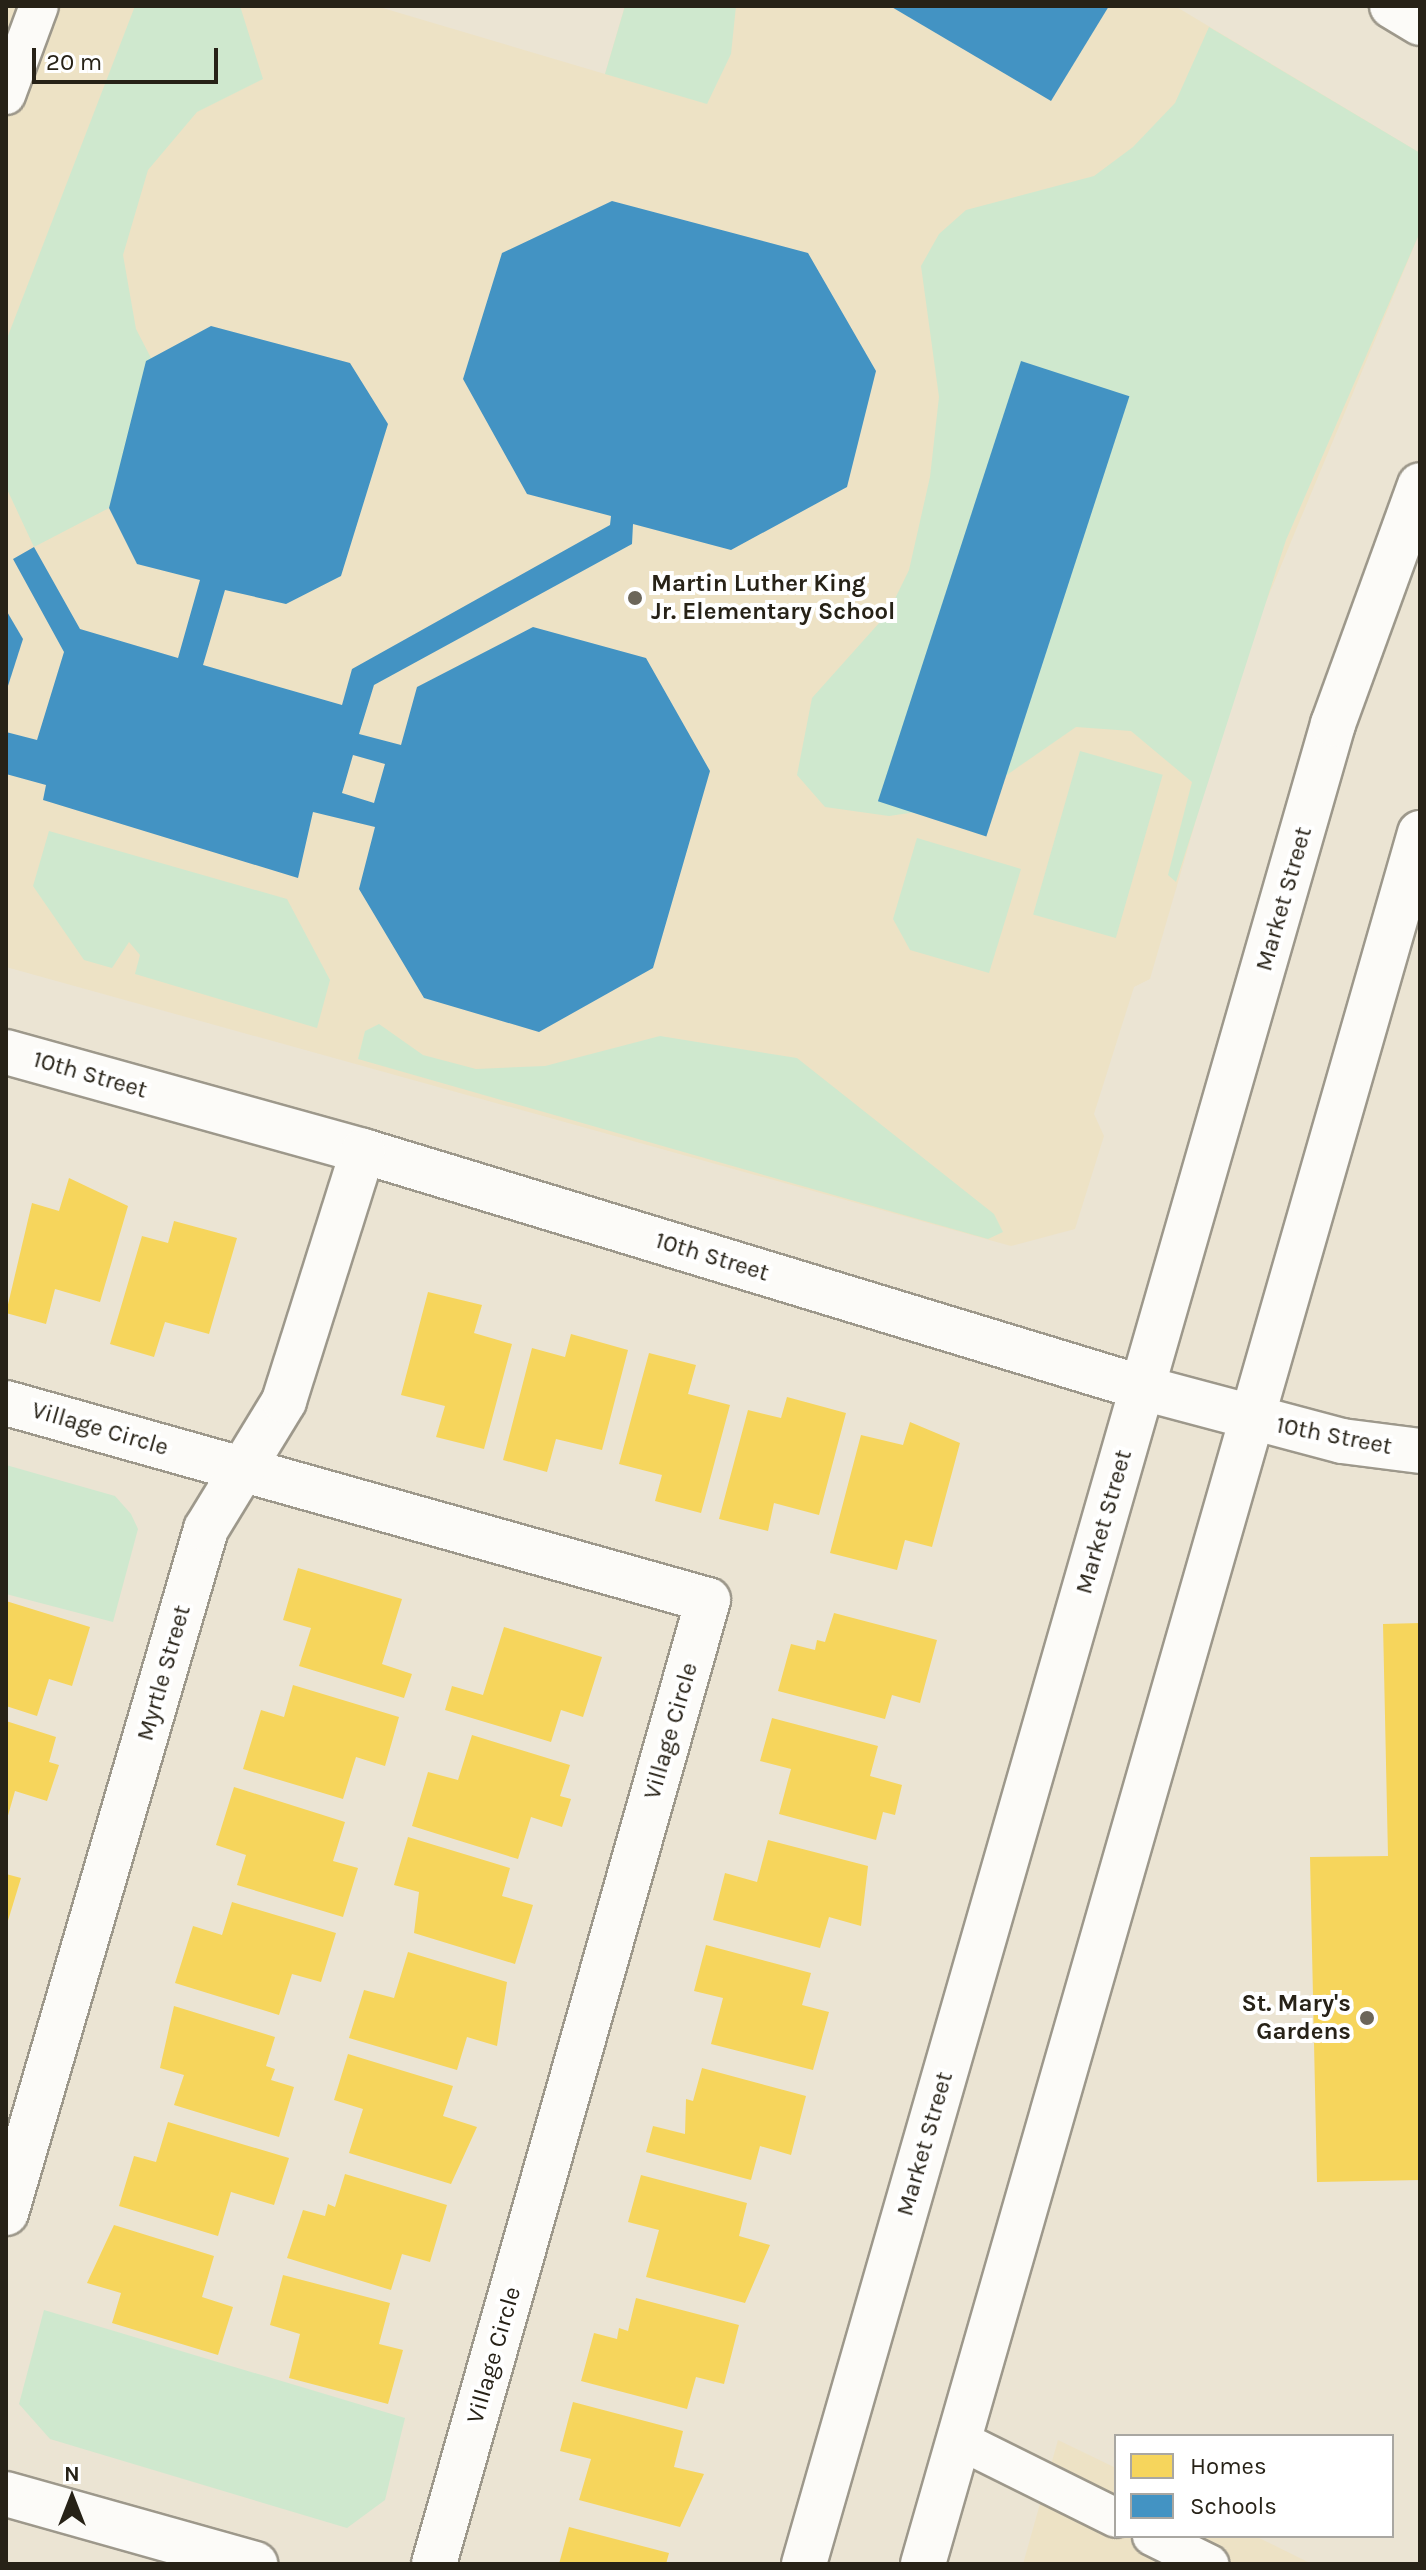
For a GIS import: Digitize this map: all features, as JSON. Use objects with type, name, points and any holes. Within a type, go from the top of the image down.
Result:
[{"type":"street","points":[[1392,6],[1420,23]]},
{"type":"street","name":"Market Street","points":[[804,2564],[1333,724],[1420,485]]},
{"type":"street","points":[[923,2564],[1254,1420],[1420,833]]},
{"type":"street","name":"10th Street","points":[[6,1052],[363,1151],[1254,1420],[1420,1451]]},
{"type":"street","name":"Myrtle Street","points":[[6,2213],[206,1529],[245,1470],[284,1401],[363,1151]]},
{"type":"street","name":"Village Circle","points":[[6,1403],[708,1600],[434,2564]]},
{"type":"street","points":[[6,2494],[255,2564]]},
{"type":"lane","points":[[6,95],[39,6]]},
{"type":"lane","points":[[959,2440],[1114,2517]]},
{"type":"lane","points":[[1156,2538],[1209,2564]]},
{"type":"shaded area","name":"Martin Luther King Jr. Elementary School","points":[[6,6],[376,6],[605,74],[625,6],[1175,6],[1420,153],[1420,232],[1243,657],[1150,979],[1134,987],[1094,1114],[1104,1136],[1075,1229],[1011,1246],[6,967]]},
{"type":"shaded area","points":[[1058,2440],[1114,2467],[1114,2538],[1259,2538],[1312,2564],[1023,2564]]},
{"type":"green space","points":[[135,6],[240,6],[263,79],[197,112],[148,170],[123,255],[136,329],[151,358],[109,508],[34,547],[6,487],[6,341]]},
{"type":"green space","points":[[625,6],[736,6],[731,54],[707,104],[605,74]]},
{"type":"green space","points":[[1209,27],[1420,153],[1420,232],[1286,540],[1176,882],[1168,875],[1192,782],[1131,731],[1076,727],[998,781],[923,811],[889,816],[825,807],[797,775],[812,698],[888,613],[909,570],[930,477],[939,397],[921,266],[939,234],[966,210],[1094,176],[1133,147],[1175,103]]},
{"type":"green space","points":[[1080,751],[1163,775],[1116,938],[1033,914]]},
{"type":"green space","points":[[49,831],[287,899],[330,980],[317,1028],[135,974],[140,955],[129,942],[112,968],[84,960],[33,886]]},
{"type":"green space","points":[[917,838],[1021,869],[989,973],[910,950],[893,919]]},
{"type":"green space","points":[[379,1024],[423,1055],[476,1069],[545,1066],[660,1036],[797,1058],[994,1214],[1003,1232],[988,1239],[358,1059],[365,1031]]},
{"type":"green space","points":[[6,1465],[115,1496],[131,1514],[138,1529],[113,1622],[6,1594]]},
{"type":"green space","points":[[44,2310],[405,2418],[385,2500],[347,2528],[50,2439],[19,2404]]},
{"type":"building: Homes","points":[[69,1178],[128,1206],[100,1302],[55,1289],[46,1324],[6,1313],[32,1203],[59,1211]]},
{"type":"building: Homes","points":[[174,1221],[237,1238],[209,1334],[165,1322],[154,1357],[110,1344],[142,1236],[168,1243]]},
{"type":"building: Homes","points":[[428,1292],[482,1305],[474,1333],[512,1344],[484,1449],[436,1437],[445,1406],[401,1395]]},
{"type":"building: Homes","points":[[571,1334],[628,1350],[602,1450],[556,1439],[547,1472],[503,1460],[532,1348],[565,1357]]},
{"type":"building: Homes","points":[[649,1353],[696,1365],[688,1394],[730,1405],[701,1513],[655,1501],[662,1475],[619,1464]]},
{"type":"building: Homes","points":[[787,1397],[846,1413],[819,1515],[774,1503],[768,1531],[719,1519],[748,1410],[781,1418]]},
{"type":"building: Homes","points":[[910,1422],[960,1443],[932,1547],[905,1540],[897,1570],[830,1553],[861,1435],[903,1445]]},
{"type":"building: Homes","points":[[298,1568],[402,1599],[382,1664],[412,1674],[404,1698],[299,1666],[311,1628],[283,1620]]},
{"type":"building: Homes","points":[[6,1601],[90,1627],[72,1686],[49,1679],[37,1716],[6,1706]]},
{"type":"building: Homes","points":[[834,1613],[937,1640],[920,1703],[892,1695],[885,1719],[778,1691],[791,1644],[815,1650],[817,1640],[825,1642]]},
{"type":"building: Homes","name":"St. Mary's Gardens","points":[[1420,1623],[1420,2180],[1317,2182],[1310,1857],[1388,1856],[1383,1624]]},
{"type":"building: Homes","points":[[504,1627],[602,1657],[583,1717],[561,1710],[551,1742],[445,1710],[452,1686],[483,1695]]},
{"type":"building: Homes","points":[[293,1685],[399,1717],[385,1766],[356,1757],[343,1799],[243,1769],[261,1710],[284,1717]]},
{"type":"building: Homes","points":[[772,1718],[878,1746],[870,1776],[902,1785],[895,1815],[883,1812],[876,1840],[779,1814],[791,1769],[760,1761]]},
{"type":"building: Homes","points":[[6,1721],[56,1737],[49,1762],[59,1765],[47,1801],[15,1791],[7,1819]]},
{"type":"building: Homes","points":[[472,1735],[570,1765],[560,1796],[571,1799],[562,1827],[531,1817],[518,1859],[412,1826],[428,1772],[458,1780]]},
{"type":"building: Homes","points":[[234,1787],[345,1822],[333,1861],[358,1868],[343,1917],[237,1885],[246,1855],[216,1845]]},
{"type":"building: Homes","points":[[408,1837],[510,1868],[502,1896],[533,1905],[515,1964],[414,1933],[419,1892],[394,1885]]},
{"type":"building: Homes","points":[[768,1840],[868,1866],[861,1926],[829,1917],[820,1948],[713,1920],[725,1873],[757,1882]]},
{"type":"building: Homes","points":[[6,1874],[21,1878],[7,1924],[6,1924]]},
{"type":"building: Homes","points":[[232,1902],[336,1933],[321,1982],[292,1974],[279,2015],[175,1983],[193,1926],[222,1935]]},
{"type":"building: Homes","points":[[706,1945],[811,1973],[802,2005],[829,2012],[813,2070],[711,2044],[723,1998],[694,1991]]},
{"type":"building: Homes","points":[[408,1952],[507,1982],[497,2046],[467,2037],[457,2070],[349,2038],[364,1990],[394,1998]]},
{"type":"building: Homes","points":[[174,2006],[275,2037],[266,2066],[275,2069],[271,2080],[294,2087],[279,2137],[174,2105],[184,2075],[160,2068]]},
{"type":"building: Homes","points":[[348,2054],[453,2086],[443,2116],[477,2127],[451,2184],[349,2153],[363,2109],[334,2100]]},
{"type":"building: Homes","points":[[702,2068],[806,2096],[791,2155],[760,2146],[751,2180],[646,2152],[653,2126],[685,2134],[686,2099],[693,2101]]},
{"type":"building: Homes","points":[[168,2122],[289,2158],[274,2205],[231,2192],[218,2236],[119,2206],[134,2156],[156,2162]]},
{"type":"building: Homes","points":[[345,2174],[447,2205],[430,2262],[402,2254],[391,2290],[287,2258],[303,2210],[325,2216],[328,2204],[335,2207]]},
{"type":"building: Homes","points":[[641,2175],[747,2203],[739,2236],[770,2245],[745,2303],[646,2277],[659,2230],[628,2222]]},
{"type":"building: Homes","points":[[114,2225],[214,2256],[202,2297],[233,2307],[218,2355],[112,2323],[121,2293],[87,2283]]},
{"type":"building: Homes","points":[[283,2275],[390,2303],[379,2344],[403,2350],[388,2404],[289,2378],[300,2334],[270,2325]]},
{"type":"building: Homes","points":[[636,2298],[739,2325],[724,2384],[696,2377],[687,2409],[581,2381],[594,2333],[617,2339],[619,2328],[628,2331]]},
{"type":"building: Homes","points":[[573,2402],[683,2431],[674,2467],[704,2474],[680,2527],[579,2500],[591,2459],[560,2451]]},
{"type":"building: Homes","points":[[569,2527],[669,2553],[666,2564],[559,2564]]},
{"type":"building: Schools","points":[[890,6],[1109,6],[1051,101]]},
{"type":"building: Schools","points":[[612,201],[808,253],[876,371],[847,487],[731,550],[633,524],[632,544],[374,685],[359,734],[401,745],[417,687],[533,627],[646,658],[710,771],[653,968],[539,1032],[424,998],[359,889],[375,827],[313,812],[298,878],[43,800],[46,785],[6,774],[6,732],[37,740],[64,652],[13,559],[34,547],[80,629],[178,658],[200,580],[137,564],[109,508],[146,361],[211,326],[350,363],[388,424],[341,576],[286,604],[225,590],[203,665],[342,705],[352,669],[610,525],[611,516],[527,494],[463,379],[502,253]],"holes":[[[353,755],[385,764],[374,803],[342,793]]]},
{"type":"building: Schools","points":[[1021,361],[1129,396],[986,837],[878,801]]},
{"type":"building: Schools","points":[[6,610],[23,639],[7,689],[6,689]]},
{"type":"place","name":"Martin Luther King Jr. Elementary School","points":[[635,598]]},
{"type":"place","name":"St. Mary's Gardens","points":[[1367,2018]]}]
